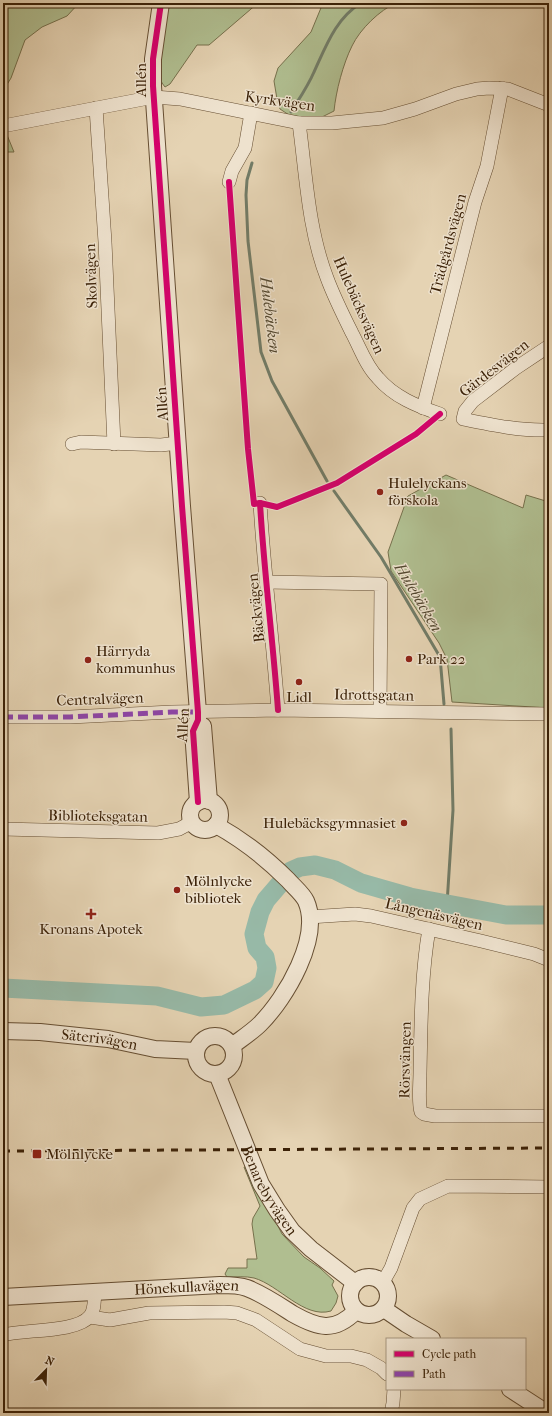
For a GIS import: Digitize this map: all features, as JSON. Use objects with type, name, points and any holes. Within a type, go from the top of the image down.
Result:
[{"type":"street","name":"Allén","points":[[161,3],[152,86],[198,716],[204,731],[203,802]]},
{"type":"street","name":"Trädgårdsvägen","points":[[423,408],[475,202],[487,166],[502,88]]},
{"type":"street","name":"Kyrkvägen","points":[[3,126],[154,97],[180,99],[299,123],[332,123],[383,118],[415,109],[456,94],[477,89],[508,89],[549,105]]},
{"type":"street","name":"Skolvägen","points":[[96,108],[106,242],[114,444]]},
{"type":"street","points":[[229,182],[232,171],[245,148],[251,113]]},
{"type":"street","name":"Hulebäcksvägen","points":[[299,123],[308,199],[314,234],[326,277],[368,365],[378,378],[406,400],[440,414]]},
{"type":"street","name":"Gärdesvägen","points":[[549,346],[516,368],[473,401],[465,411],[463,419],[497,426],[549,430]]},
{"type":"street","points":[[72,444],[80,442],[161,445],[178,444]]},
{"type":"street","name":"Bäckvägen","points":[[260,503],[278,710]]},
{"type":"street","points":[[266,582],[381,584],[380,711]]},
{"type":"street","name":"Idrottsgatan","points":[[198,716],[278,710],[549,714]]},
{"type":"street","name":"Centralvägen","points":[[3,717],[70,717],[172,712],[198,716]]},
{"type":"street","points":[[203,802],[214,804],[219,811],[219,820],[216,825],[209,830],[203,830],[195,827],[190,817],[190,811],[193,806],[203,802]]},
{"type":"street","name":"Biblioteksgatan","points":[[3,829],[158,833],[179,829],[192,822]]},
{"type":"street","points":[[216,825],[227,831],[271,864],[294,886],[306,902],[309,917],[308,940],[304,955],[299,968],[282,997],[260,1024],[232,1046]]},
{"type":"street","name":"Långenäsvägen","points":[[309,917],[355,914],[429,929],[534,954],[549,960]]},
{"type":"street","name":"Rörsvängen","points":[[429,929],[422,1002],[421,1112],[435,1116],[549,1116]]},
{"type":"street","name":"Säterivägen","points":[[3,1031],[88,1036],[155,1049],[196,1050]]},
{"type":"street","points":[[220,1036],[227,1040],[232,1046],[234,1052],[232,1064],[223,1072],[211,1074],[200,1067],[197,1062],[196,1050],[205,1038],[220,1036]]},
{"type":"street","name":"Benarebyvägen","points":[[217,1074],[261,1184],[277,1210],[292,1232],[311,1249],[355,1283]]},
{"type":"street","points":[[383,1282],[391,1268],[413,1208],[420,1199],[448,1186],[549,1187]]},
{"type":"street","points":[[369,1277],[376,1278],[383,1282],[387,1288],[388,1295],[384,1308],[378,1314],[370,1316],[362,1315],[356,1311],[351,1304],[350,1297],[351,1289],[355,1283],[361,1278],[369,1277]]},
{"type":"street","name":"Hönekullavägen","points":[[3,1297],[219,1284],[248,1288],[305,1321],[317,1326],[333,1326],[350,1317],[356,1311]]},
{"type":"street","points":[[3,1335],[64,1328],[84,1322],[90,1317],[95,1292]]},
{"type":"street","points":[[384,1308],[389,1313],[430,1338]]},
{"type":"street","points":[[90,1317],[110,1320],[149,1313],[237,1313],[256,1320],[300,1349],[326,1356],[351,1356],[367,1360],[382,1368],[386,1373]]},
{"type":"street","points":[[391,1413],[394,1390]]},
{"type":"street","points":[[512,1390],[547,1413]]},
{"type":"green space","points":[[3,3],[79,3],[67,16],[42,27],[25,40],[11,78],[3,91]]},
{"type":"green space","points":[[167,3],[258,3],[209,45],[197,45],[170,84],[165,87],[160,77],[162,27]]},
{"type":"green space","points":[[323,3],[396,3],[377,15],[360,33],[349,53],[343,69],[338,86],[334,111],[322,117],[306,118],[289,115],[280,109],[274,81],[278,68],[311,32]]},
{"type":"green space","points":[[7,135],[14,152],[3,152],[3,136]]},
{"type":"green space","points":[[446,475],[523,508],[526,495],[549,502],[549,708],[452,702],[447,659],[439,643],[391,571],[388,552],[408,496]]},
{"type":"green space","points":[[251,1166],[262,1194],[282,1234],[304,1257],[320,1268],[334,1281],[332,1285],[338,1296],[331,1311],[321,1312],[301,1306],[273,1287],[254,1278],[227,1277],[225,1274],[228,1268],[247,1268],[247,1259],[257,1259],[252,1224],[253,1218],[260,1206],[244,1167]]},
{"type":"waterway","name":"Hulebäcken","points":[[291,112],[309,82],[338,25],[352,9],[361,3]]},
{"type":"waterway","name":"Hulebäcken","points":[[252,163],[247,180],[246,195],[248,241],[261,352],[272,381],[327,481]]},
{"type":"waterway","name":"Hulebäcken","points":[[334,491],[381,557],[440,657],[444,704]]},
{"type":"waterway","name":"Hulebäcken","points":[[447,904],[453,810],[451,729]]},
{"type":"waterway","points":[[3,988],[157,996],[201,1007],[224,1005],[255,990],[264,982],[267,968],[265,957],[257,948],[254,934],[260,912],[266,900],[291,871],[300,867],[315,865],[335,870],[361,883],[410,897],[506,915],[549,915]]},
{"type":"railway","points":[[3,1151],[549,1148]]},
{"type":"marked path","points":[[3,717],[70,717],[198,712]]},
{"type":"cycle path","points":[[161,3],[153,59],[153,86],[198,712],[198,720],[193,731],[198,802]]},
{"type":"cycle path","points":[[229,182],[248,449],[254,504],[260,503],[277,507],[337,483],[416,434],[440,414]]},
{"type":"cycle path","points":[[260,503],[278,710]]},
{"type":"place","name":"Hulelyckans förskola","points":[[380,492]]},
{"type":"place","name":"Park 22","points":[[409,659]]},
{"type":"place","name":"Härryda kommunhus","points":[[88,660]]},
{"type":"place","name":"Lidl","points":[[299,682]]},
{"type":"place","name":"Hulebäcksgymnasiet","points":[[404,823]]},
{"type":"place","name":"Mölnlycke bibliotek","points":[[177,890]]},
{"type":"place","name":"Kronans Apotek","points":[[91,914]]},
{"type":"place","name":"Mölnlycke","points":[[37,1154]]}]
